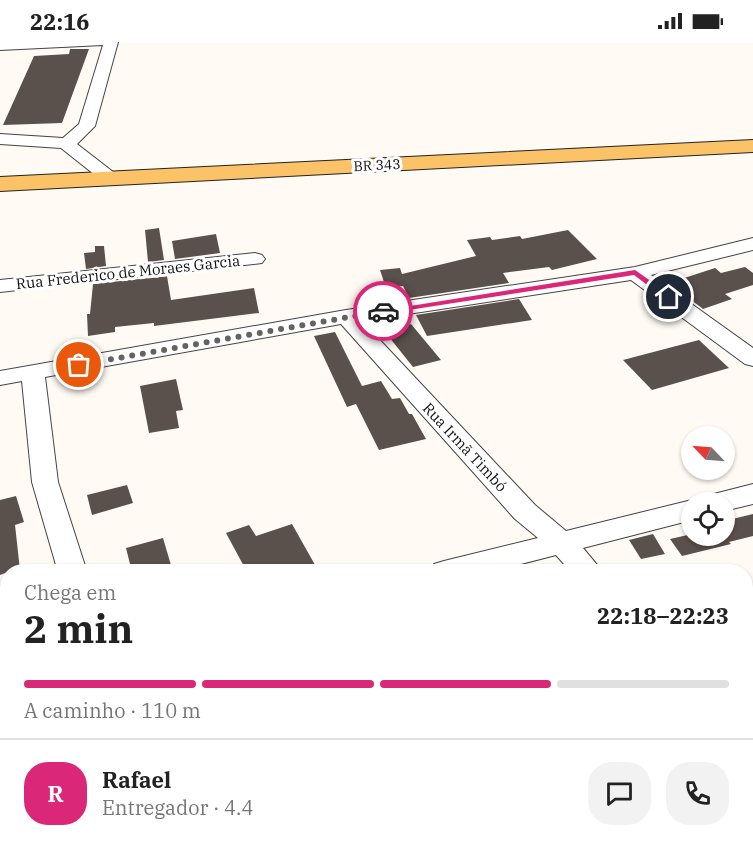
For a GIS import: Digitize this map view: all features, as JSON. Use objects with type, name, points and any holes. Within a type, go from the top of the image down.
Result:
[{"type":"main road","name":"BR 343","points":[[0,184],[753,146]]},
{"type":"street","points":[[0,46],[98,42]]},
{"type":"street","points":[[66,143],[87,126],[111,42]]},
{"type":"street","points":[[0,139],[32,139],[66,143],[111,179]]},
{"type":"street","points":[[0,378],[346,317],[635,273],[753,244]]},
{"type":"street","name":"Rua Frederico de Moraes Garcia","points":[[0,286],[255,259]]},
{"type":"street","points":[[635,273],[753,359]]},
{"type":"street","name":"Rua Irmã Timbó","points":[[346,317],[525,512],[561,542],[582,564]]},
{"type":"street","points":[[33,374],[45,482],[71,564]]},
{"type":"street","points":[[735,498],[753,494]]},
{"type":"street","points":[[475,564],[681,513]]},
{"type":"building","points":[[70,49],[89,49],[62,123],[3,125],[34,56],[69,54]]},
{"type":"building","points":[[159,228],[164,260],[148,262],[145,230]]},
{"type":"building","points":[[568,230],[597,259],[552,270],[549,267],[503,273],[509,283],[409,298],[403,286],[386,288],[380,270],[400,268],[402,274],[476,256],[467,240],[490,237],[492,240],[520,236],[522,239]]},
{"type":"building","points":[[216,234],[220,253],[175,259],[172,241]]},
{"type":"building","points":[[95,246],[104,246],[106,266],[86,269],[84,253],[95,252]]},
{"type":"building","points":[[745,267],[753,273],[753,285],[725,294],[732,299],[703,309],[669,283],[715,268],[721,273]]},
{"type":"building","points":[[167,276],[171,300],[254,288],[259,313],[154,326],[154,323],[115,327],[115,332],[88,336],[87,314],[90,314],[93,284]]},
{"type":"building","points":[[519,299],[532,320],[427,336],[416,315]]},
{"type":"building","points":[[411,324],[441,360],[413,367],[385,332]]},
{"type":"building","points":[[335,332],[362,386],[381,381],[392,399],[400,398],[426,439],[379,450],[356,404],[347,407],[314,336]]},
{"type":"building","points":[[699,340],[729,368],[652,390],[623,360]]},
{"type":"building","points":[[176,379],[183,410],[176,411],[179,428],[149,433],[140,386]]},
{"type":"building","points":[[127,485],[133,503],[92,515],[87,495]]},
{"type":"building","points":[[16,496],[24,522],[15,525],[19,564],[0,564],[0,500]]},
{"type":"building","points":[[753,514],[753,536],[735,540],[735,518]]},
{"type":"building","points":[[292,524],[314,564],[243,564],[226,533],[249,525],[256,536]]},
{"type":"building","points":[[653,534],[665,554],[641,559],[629,540]]},
{"type":"building","points":[[681,536],[681,546],[723,546],[682,556],[670,539]]},
{"type":"building","points":[[163,538],[171,564],[130,564],[126,548]]},
{"type":"way so far","points":[[79,365],[383,311]]},
{"type":"route","points":[[383,311],[635,273],[669,297]]}]
